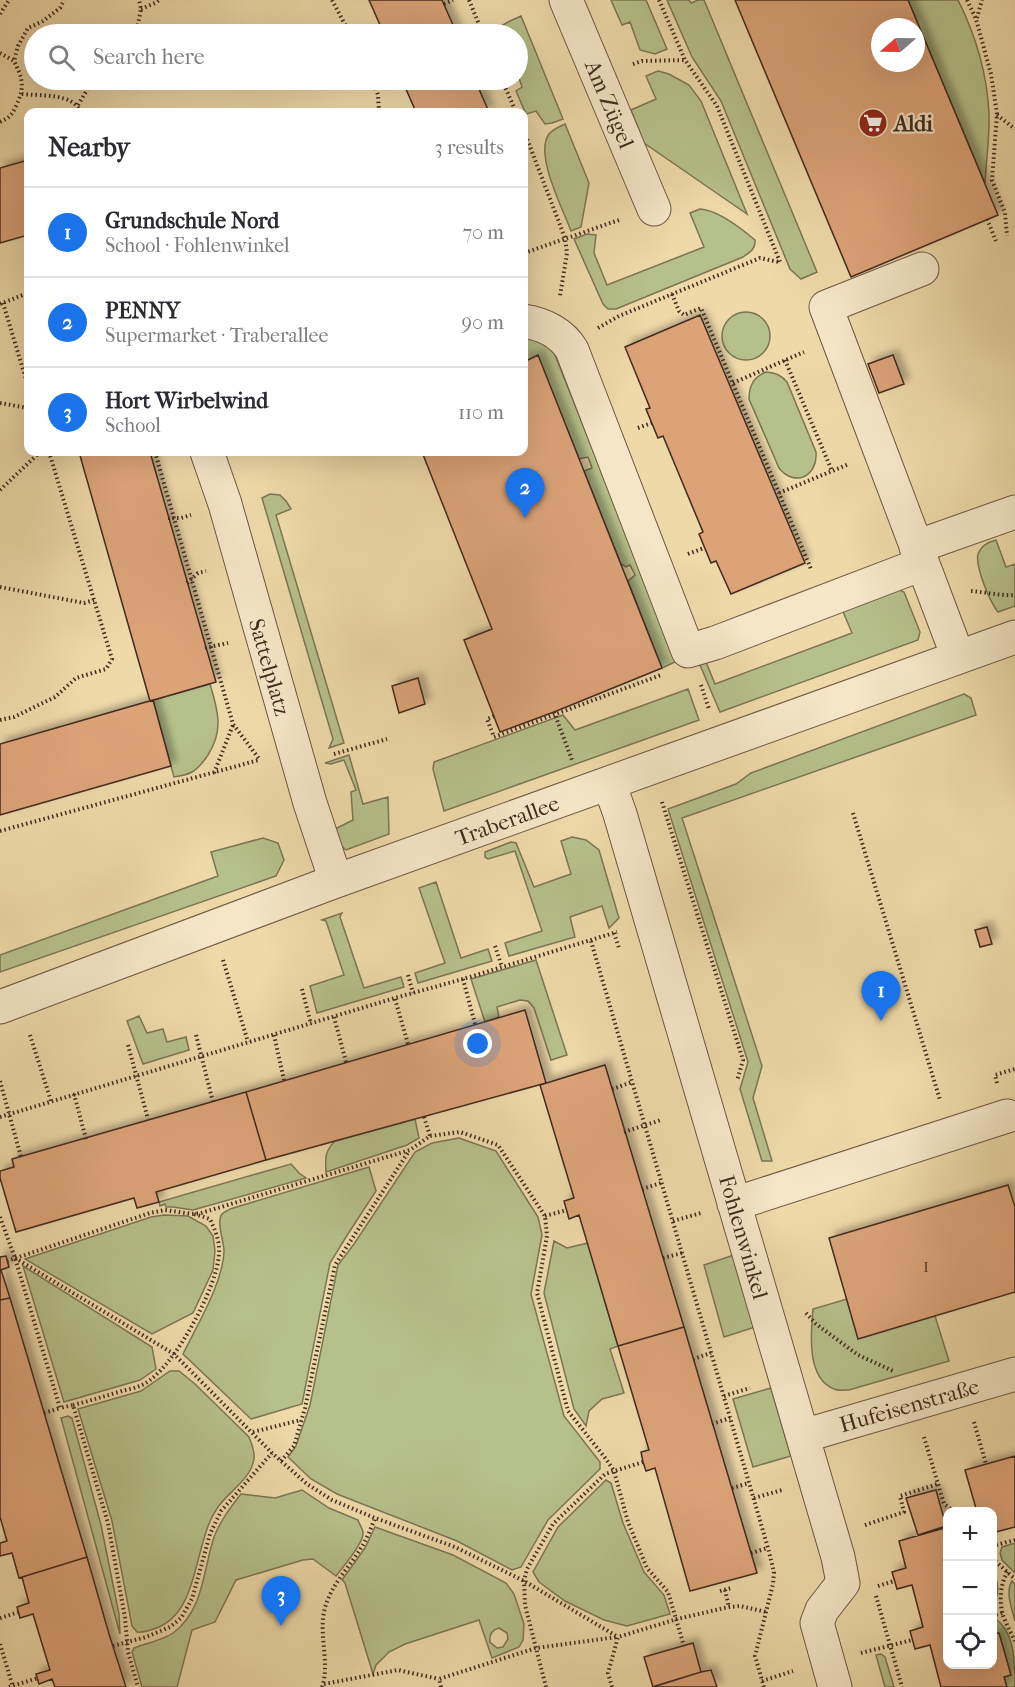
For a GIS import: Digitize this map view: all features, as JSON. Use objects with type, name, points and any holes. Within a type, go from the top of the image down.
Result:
[{"type":"street","name":"Am Zügel","points":[[566,0],[654,208]]},
{"type":"street","points":[[922,269],[826,307],[958,657]]},
{"type":"street","points":[[547,331],[688,651],[825,601],[1015,512]]},
{"type":"street","name":"Sattelplatz","points":[[208,456],[225,504],[309,803],[336,881]]},
{"type":"street","name":"Traberallee","points":[[9,1003],[336,881],[1015,637]]},
{"type":"street","name":"Fohlenwinkel","points":[[609,783],[652,920],[838,1557],[843,1583],[822,1610],[817,1623],[835,1687]]},
{"type":"street","points":[[734,1203],[1006,1116]]},
{"type":"street","name":"Hufeisenstraße","points":[[803,1436],[1015,1374]]},
{"type":"path","points":[[0,14],[9,0]]},
{"type":"path","points":[[37,24],[60,8],[64,0]]},
{"type":"path","points":[[138,24],[141,9],[139,0]]},
{"type":"path","points":[[141,9],[159,0]]},
{"type":"path","points":[[332,0],[345,24]]},
{"type":"path","points":[[444,4],[453,0]]},
{"type":"path","points":[[469,0],[479,24]]},
{"type":"path","points":[[547,331],[619,316],[760,258],[780,262],[717,106],[685,60],[659,0]]},
{"type":"path","points":[[967,0],[976,19],[991,74],[997,114],[992,180],[1005,213],[1007,236]]},
{"type":"path","points":[[976,19],[982,0]]},
{"type":"path","points":[[14,61],[24,35]]},
{"type":"path","points":[[0,53],[14,61],[21,76],[22,94],[11,117],[0,122]]},
{"type":"path","points":[[599,78],[642,61],[685,60]]},
{"type":"path","points":[[78,105],[87,90]]},
{"type":"path","points":[[376,90],[379,108]]},
{"type":"path","points":[[506,90],[514,108]]},
{"type":"path","points":[[22,94],[68,99],[79,108]]},
{"type":"path","points":[[997,114],[1015,129]]},
{"type":"path","points":[[528,141],[565,238],[567,253],[562,287],[555,314],[547,331]]},
{"type":"path","points":[[528,252],[654,208]]},
{"type":"path","points":[[987,219],[996,241]]},
{"type":"path","points":[[672,294],[679,311],[684,315],[701,308],[825,601]]},
{"type":"path","points":[[24,295],[2,303],[24,373]]},
{"type":"path","points":[[733,382],[838,339]]},
{"type":"path","points":[[785,360],[832,471]]},
{"type":"path","points":[[0,403],[24,407]]},
{"type":"path","points":[[779,493],[880,453]]},
{"type":"path","points":[[0,490],[36,456]]},
{"type":"path","points":[[0,720],[14,717],[55,697],[76,678],[106,669],[112,659],[50,456]]},
{"type":"path","points":[[154,456],[233,724],[259,760]]},
{"type":"path","points":[[0,587],[84,603],[94,600]]},
{"type":"path","points":[[494,716],[487,719],[494,737],[671,671]]},
{"type":"path","points":[[554,713],[562,733]]},
{"type":"path","points":[[214,773],[233,724]]},
{"type":"path","points":[[0,831],[259,760],[296,757],[387,739]]},
{"type":"path","points":[[853,813],[950,1133]]},
{"type":"path","points":[[0,1117],[395,998],[463,980],[652,920]]},
{"type":"path","points":[[213,927],[248,1042]]},
{"type":"path","points":[[614,933],[619,948]]},
{"type":"path","points":[[591,941],[774,1572],[755,1656],[764,1687]]},
{"type":"path","points":[[495,946],[502,968]]},
{"type":"path","points":[[408,975],[413,993]]},
{"type":"path","points":[[463,980],[476,1024]]},
{"type":"path","points":[[302,989],[311,1024]]},
{"type":"path","points":[[395,998],[408,1044]]},
{"type":"path","points":[[9,1003],[51,1101]]},
{"type":"path","points":[[333,1017],[346,1062]]},
{"type":"path","points":[[195,1035],[213,1102]]},
{"type":"path","points":[[274,1035],[284,1080]]},
{"type":"path","points":[[128,1045],[148,1119]]},
{"type":"path","points":[[0,1082],[21,1157]]},
{"type":"path","points":[[612,1089],[632,1082]]},
{"type":"path","points":[[74,1094],[86,1139]]},
{"type":"path","points":[[423,1117],[430,1136]]},
{"type":"path","points":[[624,1132],[661,1120]]},
{"type":"path","points":[[192,1214],[410,1150],[430,1136],[460,1132],[498,1145],[545,1216],[547,1236],[537,1293],[568,1411],[614,1472],[628,1522],[647,1568],[668,1592],[684,1646]]},
{"type":"path","points":[[281,1461],[294,1446],[334,1265],[410,1150]]},
{"type":"path","points":[[642,1190],[661,1183]]},
{"type":"path","points":[[147,1205],[150,1213]]},
{"type":"path","points":[[8,1261],[165,1210],[210,1219],[217,1235],[219,1254],[216,1273],[198,1314],[174,1354],[158,1374],[143,1385],[44,1413]]},
{"type":"path","points":[[545,1216],[567,1210]]},
{"type":"path","points":[[0,1217],[15,1258],[60,1408]]},
{"type":"path","points":[[663,1258],[682,1252]]},
{"type":"path","points":[[15,1258],[174,1354],[272,1453],[307,1484],[332,1500],[455,1547],[524,1581],[618,1637]]},
{"type":"path","points":[[802,1309],[816,1324],[858,1355],[894,1372]]},
{"type":"path","points":[[693,1359],[711,1353]]},
{"type":"path","points":[[964,1389],[986,1464]]},
{"type":"path","points":[[73,1405],[108,1523],[126,1618],[128,1652],[138,1687]]},
{"type":"path","points":[[712,1424],[730,1418]]},
{"type":"path","points":[[252,1433],[301,1420]]},
{"type":"path","points":[[923,1434],[944,1504],[948,1507]]},
{"type":"path","points":[[113,1647],[170,1627],[181,1618],[192,1599],[210,1534],[221,1511],[272,1453]]},
{"type":"path","points":[[546,1687],[525,1605],[524,1581],[527,1569],[553,1524],[605,1474],[643,1462]]},
{"type":"path","points":[[732,1488],[749,1483]]},
{"type":"path","points":[[856,1528],[904,1512],[900,1496],[938,1484]]},
{"type":"path","points":[[375,1518],[362,1547],[339,1578],[324,1612],[323,1685],[398,1670],[439,1679],[536,1648],[618,1637],[677,1619],[729,1607],[740,1606],[766,1612]]},
{"type":"path","points":[[997,1545],[1015,1540]]},
{"type":"path","points":[[752,1553],[768,1548]]},
{"type":"path","points":[[996,1561],[1015,1580]]},
{"type":"path","points":[[1008,1572],[1004,1578],[1001,1593],[1002,1613],[1015,1641]]},
{"type":"path","points":[[873,1587],[894,1581]]},
{"type":"path","points":[[720,1591],[732,1588]]},
{"type":"path","points":[[725,1590],[729,1607]]},
{"type":"path","points":[[0,1618],[19,1612]]},
{"type":"path","points":[[996,1615],[1002,1613]]},
{"type":"path","points":[[612,1687],[608,1673],[618,1637]]},
{"type":"path","points":[[890,1646],[912,1640]]},
{"type":"path","points":[[0,1644],[11,1687],[38,1678]]},
{"type":"path","points":[[439,1679],[441,1687]]},
{"type":"green space","points":[[611,0],[646,0],[667,49],[655,54],[640,50],[630,22],[622,25]]},
{"type":"green space","points":[[667,0],[689,0],[691,3],[704,0],[817,272],[801,279],[790,269],[721,101],[692,57]]},
{"type":"green space","points":[[908,0],[958,0],[964,13],[975,40],[988,98],[989,130],[985,183],[925,40],[925,18],[916,18]]},
{"type":"green space","points":[[521,16],[524,24],[505,24]]},
{"type":"green space","points":[[528,33],[563,119],[545,124],[536,111],[528,113],[528,108],[523,108],[516,91],[528,90]]},
{"type":"green space","points":[[658,71],[689,85],[701,101],[747,214],[644,143],[631,110],[656,99],[646,76]]},
{"type":"green space","points":[[565,124],[589,183],[581,227],[571,231],[551,182],[545,154],[545,143],[549,134]]},
{"type":"green space","points":[[700,209],[721,216],[736,226],[755,240],[755,246],[743,257],[616,309],[608,309],[603,304],[574,239],[587,234],[596,235],[594,253],[607,285],[704,247],[690,213]]},
{"type":"green space","points":[[741,312],[751,312],[763,319],[770,331],[770,341],[763,353],[751,360],[741,360],[726,349],[722,341],[722,331],[733,316]]},
{"type":"green space","points":[[528,335],[547,342],[555,355],[677,661],[662,668],[628,581],[635,575],[630,565],[626,567],[621,564],[584,471],[592,468],[588,457],[579,459],[538,356],[528,360]]},
{"type":"green space","points":[[766,372],[778,375],[787,382],[816,452],[816,460],[809,473],[798,478],[785,474],[779,468],[749,399],[753,382]]},
{"type":"green space","points":[[270,494],[280,495],[291,509],[276,515],[344,743],[329,748],[333,739],[262,498]]},
{"type":"green space","points":[[996,540],[1006,567],[1015,564],[1015,606],[998,612],[984,584],[978,560],[979,551],[988,543]]},
{"type":"green space","points":[[890,586],[904,592],[920,632],[918,640],[720,712],[700,665],[706,662],[715,684],[852,633],[839,602]]},
{"type":"green space","points":[[210,684],[218,720],[213,746],[205,760],[192,772],[174,777],[153,700]]},
{"type":"green space","points":[[688,689],[699,720],[444,811],[433,769],[434,762],[563,715],[575,730]]},
{"type":"green space","points":[[964,694],[971,698],[976,715],[682,818],[762,1066],[753,1098],[772,1161],[762,1161],[740,1089],[748,1062],[668,809],[736,784],[751,773]]},
{"type":"green space","points":[[349,755],[363,804],[388,797],[389,834],[346,850],[336,841],[335,829],[353,820],[351,792],[356,790],[344,760],[331,764],[325,763]]},
{"type":"green space","points":[[572,837],[586,840],[599,850],[619,918],[609,928],[602,906],[570,917],[575,937],[509,956],[505,943],[542,931],[515,851],[488,859],[485,857],[485,852],[511,842],[516,843],[534,887],[571,874],[561,841]]},
{"type":"green space","points":[[263,838],[278,843],[284,860],[276,876],[0,972],[0,955],[218,876],[211,852]]},
{"type":"green space","points":[[436,882],[461,958],[488,949],[492,961],[418,983],[415,973],[445,963],[419,888]]},
{"type":"green space","points":[[342,913],[340,917],[364,988],[401,977],[404,987],[317,1013],[310,986],[344,975],[326,921],[322,920]]},
{"type":"green space","points":[[536,960],[567,1055],[551,1060],[534,1008],[528,1001],[520,1000],[497,1007],[499,1017],[485,1022],[471,979]]},
{"type":"green space","points":[[139,1016],[147,1033],[163,1029],[167,1042],[186,1037],[189,1050],[143,1064],[127,1021]]},
{"type":"green space","points":[[415,1119],[419,1138],[407,1145],[326,1172],[326,1155],[335,1141]]},
{"type":"green space","points":[[459,1138],[496,1151],[538,1217],[542,1235],[531,1294],[564,1416],[600,1462],[600,1469],[548,1520],[521,1567],[512,1570],[457,1541],[337,1494],[311,1479],[288,1457],[296,1446],[310,1405],[338,1265],[415,1152],[432,1143]]},
{"type":"green space","points":[[291,1164],[306,1178],[193,1210],[166,1207],[165,1204],[160,1206],[159,1202]]},
{"type":"green space","points":[[369,1167],[376,1191],[330,1263],[302,1404],[251,1419],[183,1354],[208,1304],[223,1263],[220,1217],[230,1209]]},
{"type":"green space","points":[[188,1216],[206,1226],[213,1236],[215,1251],[213,1270],[193,1313],[152,1334],[25,1259],[151,1217]]},
{"type":"green space","points":[[554,1241],[567,1248],[588,1243],[618,1346],[610,1349],[624,1393],[602,1399],[589,1411],[586,1426],[574,1409],[544,1293]]},
{"type":"green space","points":[[734,1255],[755,1327],[724,1337],[704,1265]]},
{"type":"green space","points":[[23,1266],[152,1347],[156,1369],[140,1380],[64,1402]]},
{"type":"green space","points":[[847,1299],[935,1316],[949,1361],[849,1390],[834,1389],[819,1375],[812,1354],[813,1309]]},
{"type":"green space","points":[[170,1371],[179,1371],[195,1384],[249,1437],[254,1459],[248,1473],[220,1504],[209,1524],[189,1591],[182,1606],[172,1618],[159,1627],[146,1632],[137,1632],[132,1626],[112,1521],[78,1409],[141,1391]]},
{"type":"green space","points":[[771,1388],[791,1456],[753,1467],[733,1399]]},
{"type":"green space","points":[[68,1416],[72,1418],[101,1525],[119,1614],[120,1634],[61,1418]]},
{"type":"green space","points":[[606,1480],[611,1483],[623,1523],[644,1572],[664,1595],[670,1614],[627,1626],[604,1620],[565,1601],[539,1582],[533,1572],[558,1527]]},
{"type":"green space","points":[[302,1490],[329,1508],[358,1520],[362,1529],[360,1544],[336,1576],[313,1559],[236,1580],[215,1622],[192,1630],[177,1687],[142,1687],[132,1652],[134,1648],[160,1640],[173,1633],[191,1613],[201,1589],[216,1531],[241,1494],[275,1498]]},
{"type":"green space","points":[[375,1527],[453,1555],[506,1583],[514,1594],[524,1624],[523,1640],[519,1647],[492,1658],[479,1620],[405,1644],[389,1652],[376,1665],[373,1674],[345,1583],[342,1580],[365,1548]],"holes":[[[499,1628],[507,1633],[508,1639],[503,1647],[497,1648],[490,1642],[494,1630]]]},
{"type":"green space","points":[[1015,1543],[1015,1573],[1002,1560],[1000,1553],[1002,1547]]},
{"type":"green space","points":[[1012,1581],[1015,1584],[1015,1621],[1009,1595]]},
{"type":"green space","points":[[997,1620],[1011,1641],[1015,1687],[1007,1687],[1004,1677],[1011,1675],[999,1633],[997,1633]]},
{"type":"green space","points":[[881,1654],[885,1657],[894,1687],[885,1687],[876,1655]]},
{"type":"building","points":[[369,0],[442,0],[453,24],[380,24]]},
{"type":"building","name":"Aldi","points":[[735,0],[908,0],[916,18],[871,18],[871,72],[925,72],[925,41],[998,215],[851,277]]},
{"type":"building","points":[[406,90],[479,90],[487,108],[414,108]]},
{"type":"building","points":[[24,161],[24,236],[0,243],[0,168]]},
{"type":"building","points":[[700,315],[805,563],[731,594],[716,561],[711,563],[699,534],[703,532],[663,436],[658,438],[646,409],[650,408],[625,347]]},
{"type":"building","points":[[538,355],[662,668],[500,732],[464,640],[492,629],[424,456],[528,456],[528,360]]},
{"type":"building","points":[[893,355],[904,384],[879,393],[868,364]]},
{"type":"building","points":[[80,456],[151,456],[216,682],[150,701]]},
{"type":"building","points":[[418,678],[425,704],[399,713],[392,686]]},
{"type":"building","points":[[153,700],[171,766],[0,815],[0,744]]},
{"type":"building","points":[[987,927],[992,944],[980,947],[975,930]]},
{"type":"building","points":[[525,1010],[546,1083],[266,1160],[246,1092]]},
{"type":"building","points":[[605,1065],[684,1327],[618,1346],[579,1215],[569,1219],[564,1201],[574,1198],[540,1085]]},
{"type":"building","points":[[246,1092],[266,1160],[156,1192],[159,1202],[137,1208],[134,1198],[16,1232],[0,1178],[0,1171],[14,1167],[12,1159]]},
{"type":"building","points":[[1008,1185],[1015,1207],[1015,1292],[858,1339],[829,1238]]},
{"type":"building","points":[[6,1256],[9,1267],[1,1270],[10,1298],[0,1300],[0,1257]]},
{"type":"building","points":[[10,1298],[87,1557],[19,1578],[12,1553],[0,1556],[0,1543],[7,1541],[0,1517],[0,1300]]},
{"type":"building","points":[[684,1327],[757,1573],[690,1591],[655,1468],[646,1471],[643,1462],[641,1452],[649,1450],[618,1346]]},
{"type":"building","points":[[1015,1456],[1015,1527],[997,1532],[997,1507],[976,1507],[965,1470]]},
{"type":"building","points":[[936,1490],[943,1515],[943,1527],[918,1535],[906,1498]]},
{"type":"building","points":[[943,1528],[943,1669],[997,1669],[997,1633],[999,1633],[1011,1675],[1004,1677],[1007,1687],[941,1687],[930,1645],[915,1649],[910,1631],[923,1627],[912,1585],[897,1589],[892,1572],[906,1568],[899,1541]]},
{"type":"building","points":[[87,1557],[126,1687],[55,1687],[52,1679],[39,1684],[36,1674],[50,1670],[33,1614],[20,1618],[17,1607],[29,1603],[22,1577]]},
{"type":"building","points":[[693,1643],[701,1672],[653,1687],[644,1657]]},
{"type":"building","points":[[711,1670],[717,1687],[652,1687],[701,1672]]},
{"type":"place","name":"Aldi","points":[[873,123]]},
{"type":"place","name":"PENNY","points":[[525,518]]},
{"type":"place","name":"Grundschule Nord","points":[[881,1021]]},
{"type":"place","name":"Hort Wirbelwind","points":[[281,1626]]}]
